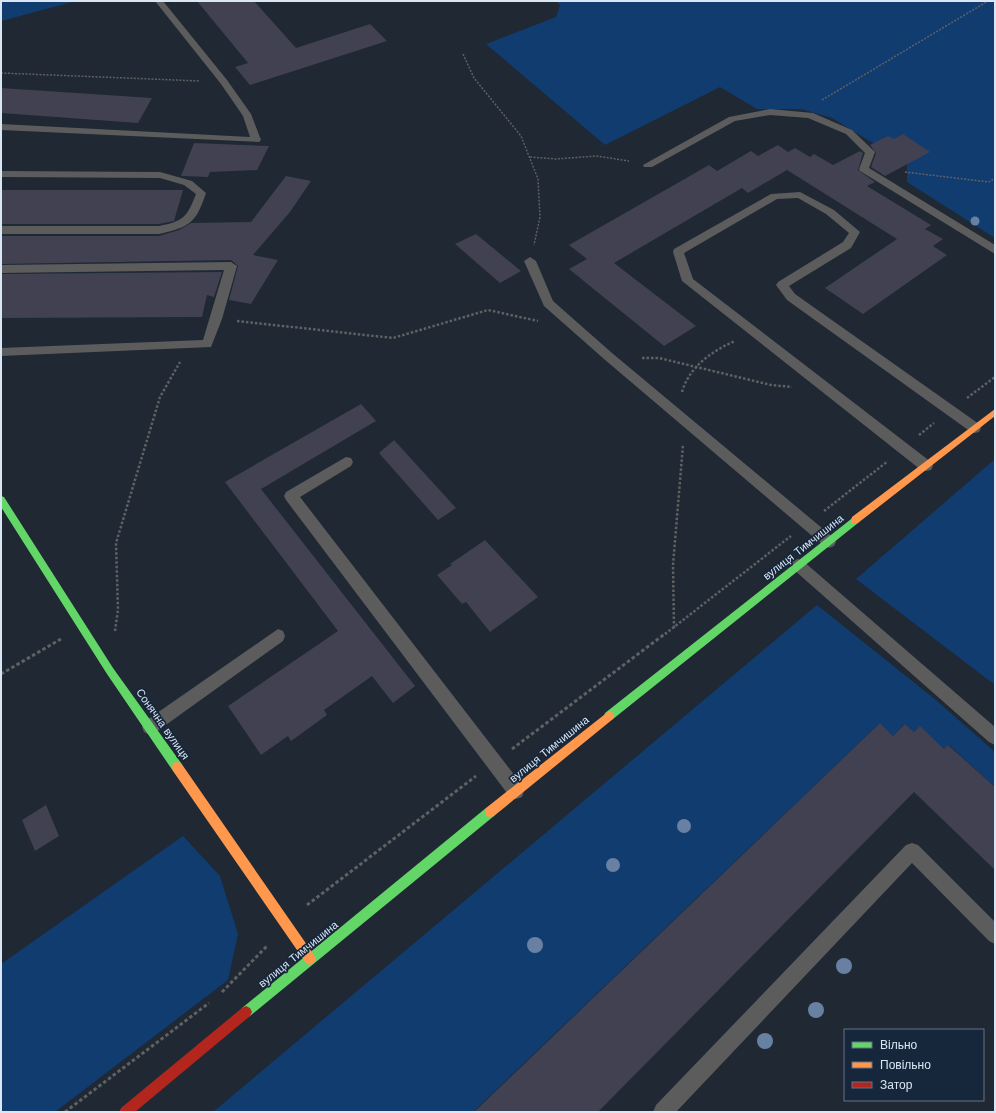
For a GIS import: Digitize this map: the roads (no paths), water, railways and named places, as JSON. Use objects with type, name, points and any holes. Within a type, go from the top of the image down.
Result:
[{"type":"street","name":"вулиця Тимчишина","points":[[125,1112],[516,791],[798,565],[995,412]]},
{"type":"street","name":"Сонячна вулиця","points":[[1,500],[110,671],[310,959]]},
{"type":"lane","points":[[1,127],[256,140],[248,116],[224,82],[159,1]]},
{"type":"lane","points":[[648,165],[732,119],[770,112],[810,115],[849,132],[870,152],[864,169],[995,250]]},
{"type":"lane","points":[[1,174],[160,175],[188,183],[201,193],[194,216],[182,226],[159,230],[1,230]]},
{"type":"lane","points":[[926,466],[688,281],[678,252],[775,196],[800,195],[830,212],[855,232],[847,245],[782,285],[791,297],[974,428]]},
{"type":"lane","points":[[530,261],[548,302],[608,356],[829,542]]},
{"type":"lane","points":[[1,269],[231,266],[207,344],[1,352]]},
{"type":"lane","points":[[346,462],[291,496],[516,791]]},
{"type":"lane","points":[[798,565],[995,737]]},
{"type":"lane","points":[[150,727],[278,636]]},
{"type":"lane","points":[[663,1112],[912,851],[995,935]]}]
